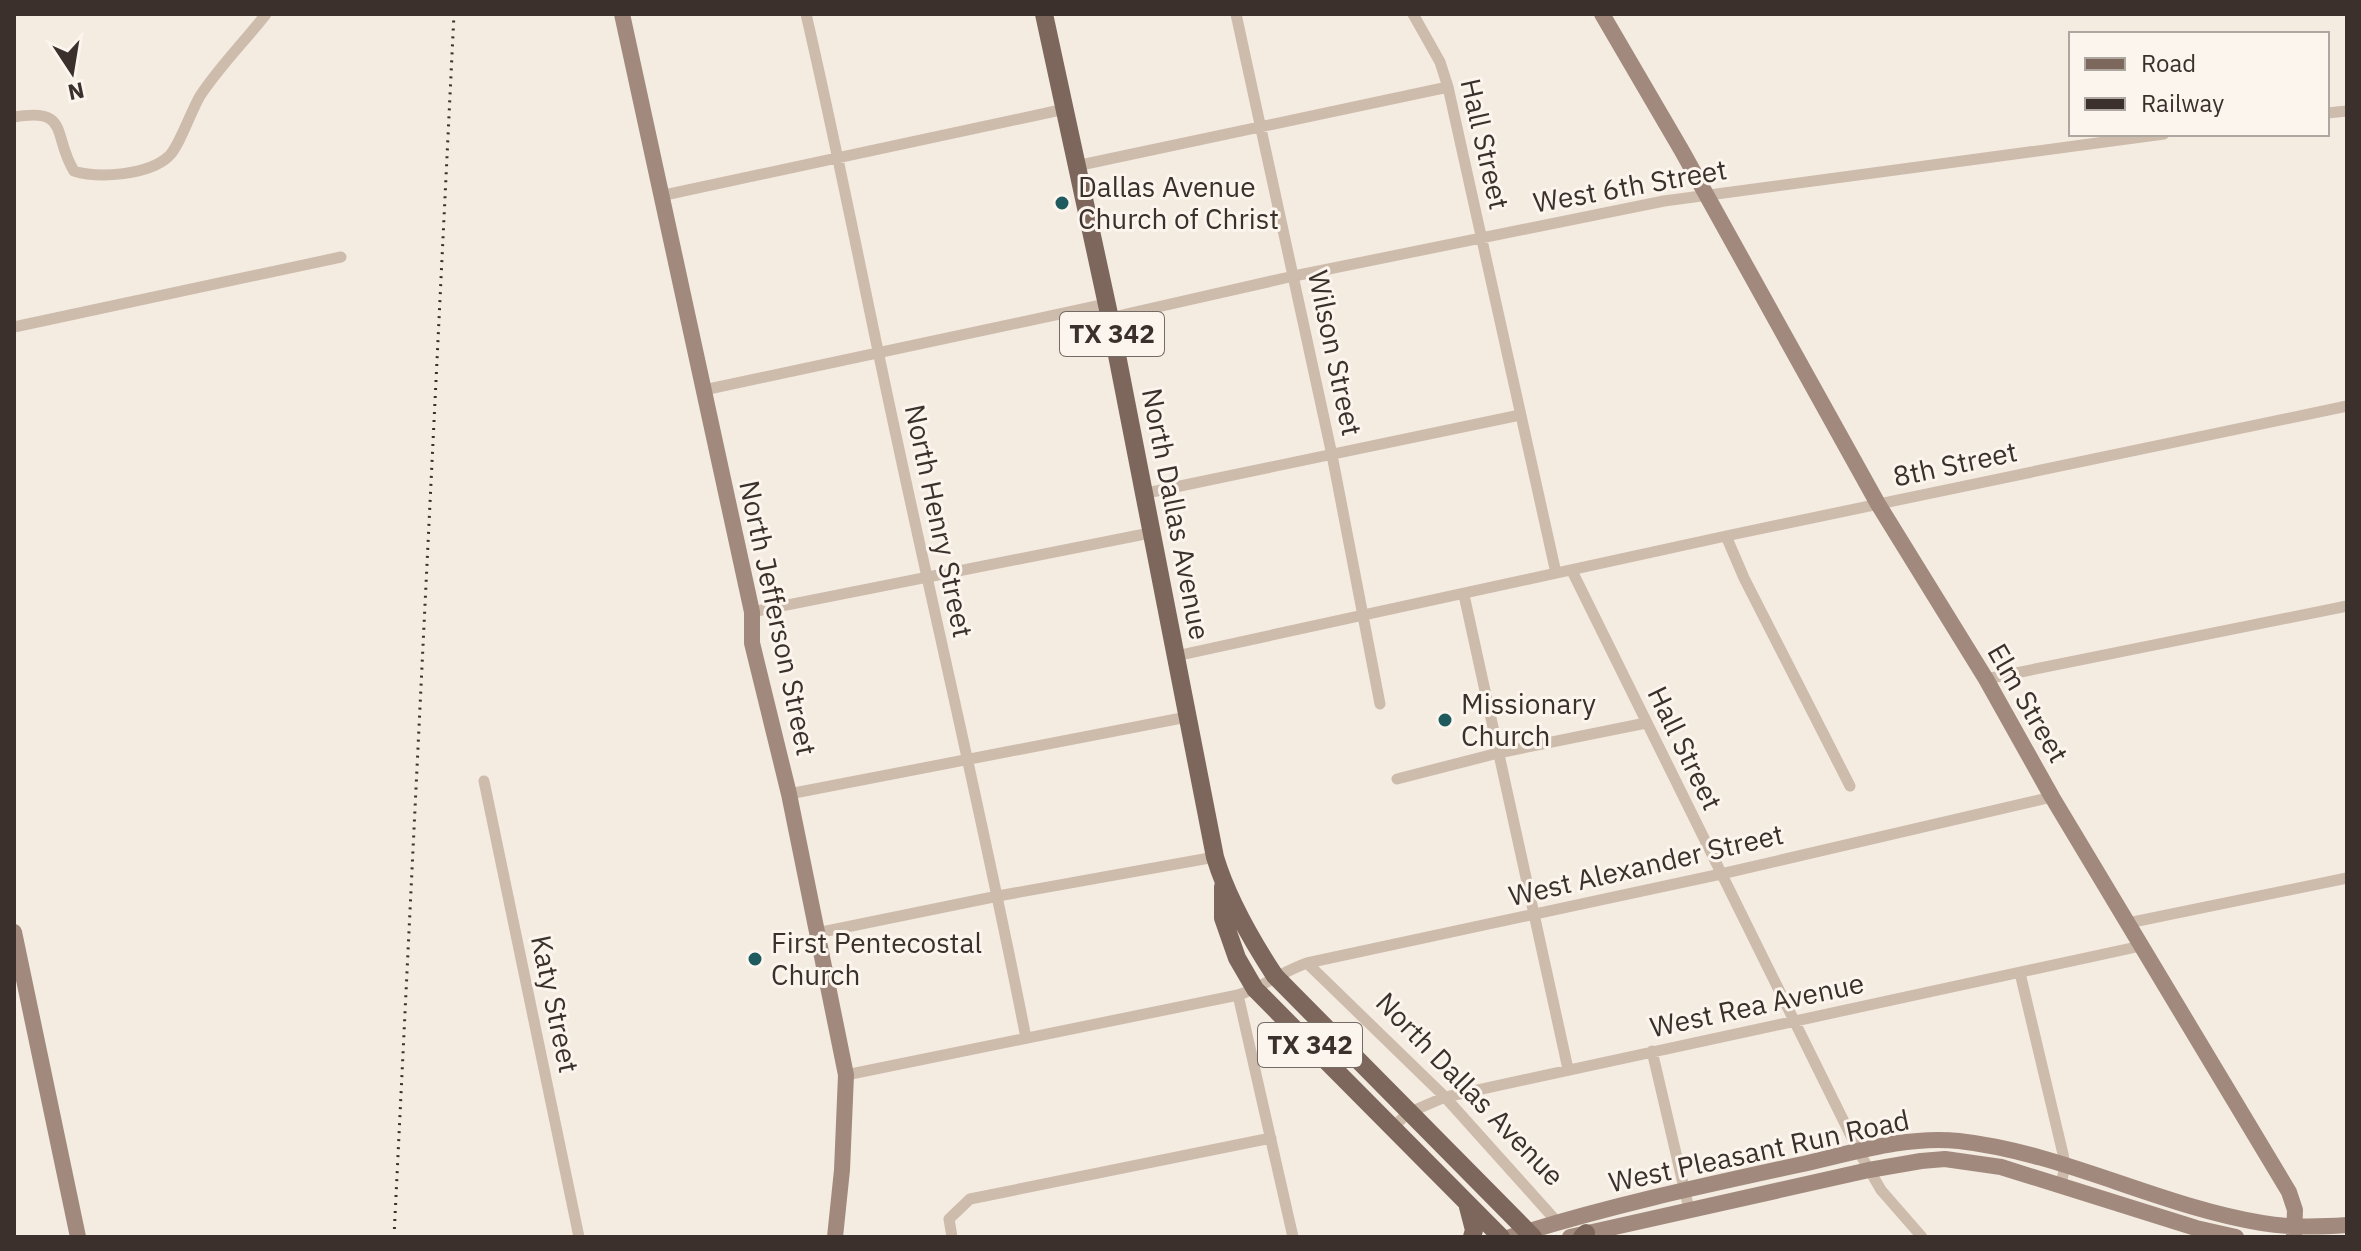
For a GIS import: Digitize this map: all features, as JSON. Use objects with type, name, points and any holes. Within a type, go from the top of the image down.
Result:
[{"type":"main road","name":"North Dallas Avenue","points":[[1044,14],[1108,311],[1142,494],[1223,884],[1253,944],[1275,976],[1524,1235]]},
{"type":"main road","name":"North Dallas Avenue","points":[[1223,884],[1223,918],[1247,992],[1501,1237]]},
{"type":"main road","points":[[1467,1204],[1474,1230],[1472,1237]]},
{"type":"street","points":[[14,117],[39,114],[49,117],[62,135],[63,148],[74,171],[86,175],[107,176],[158,164],[171,155],[201,95],[266,14]]},
{"type":"street","name":"North Jefferson Street","points":[[622,14],[752,612],[752,643],[789,794],[846,1075],[842,1170],[835,1237]]},
{"type":"street","name":"North Henry Street","points":[[806,14],[998,896],[1026,1038]]},
{"type":"street","name":"Wilson Street","points":[[1236,14],[1332,455],[1380,704]]},
{"type":"street","name":"Hall Street","points":[[1413,14],[1440,62],[1448,87],[1556,573]]},
{"type":"street","name":"Elm Street","points":[[1602,14],[1707,195],[1878,504],[1986,679],[2052,797],[2289,1192],[2295,1210],[2294,1232]]},
{"type":"street","points":[[1076,166],[1448,87]]},
{"type":"street","points":[[660,196],[1065,109]]},
{"type":"street","name":"West 6th Street","points":[[704,390],[878,353],[1707,195],[2149,136]]},
{"type":"street","points":[[14,327],[341,257]]},
{"type":"street","name":"8th Street","points":[[1556,573],[2347,406]]},
{"type":"street","points":[[1142,494],[1520,415]]},
{"type":"street","points":[[752,612],[1150,533]]},
{"type":"street","points":[[1726,536],[1744,578],[1850,786]]},
{"type":"street","name":"Hall Street","points":[[1572,571],[1859,1152],[1881,1190],[1922,1237]]},
{"type":"street","points":[[1176,656],[1556,573]]},
{"type":"street","points":[[1464,595],[1568,1069]]},
{"type":"street","points":[[1986,679],[2347,606]]},
{"type":"street","points":[[789,794],[1187,717]]},
{"type":"street","points":[[1397,779],[1498,753],[1646,723]]},
{"type":"street","name":"Katy Street","points":[[484,781],[579,1237]]},
{"type":"street","name":"West Alexander Street","points":[[1247,992],[1307,963],[1721,874],[2052,797]]},
{"type":"street","points":[[817,933],[1215,857]]},
{"type":"street","points":[[2128,923],[2347,878]]},
{"type":"street","points":[[14,932],[78,1237]]},
{"type":"street","name":"West Rea Avenue","points":[[1391,1129],[1408,1113],[1445,1097],[2141,946]]},
{"type":"street","name":"North Dallas Avenue","points":[[1307,963],[1445,1097],[1558,1223]]},
{"type":"street","points":[[2020,973],[2065,1166],[2061,1184]]},
{"type":"street","points":[[846,1075],[1247,992],[1271,1138],[1293,1237]]},
{"type":"street","points":[[1652,1051],[1689,1209]]},
{"type":"street","points":[[952,1237],[949,1219],[970,1199],[1271,1138]]},
{"type":"street","name":"West Pleasant Run Road","points":[[1524,1235],[1684,1190],[1901,1144],[1956,1141],[1994,1147],[2065,1166],[2213,1212],[2294,1232],[2347,1225]]},
{"type":"street","name":"West Pleasant Run Road","points":[[1579,1236],[1869,1170],[1921,1161],[1970,1161],[2061,1184],[2196,1228],[2236,1237]]},
{"type":"railway","points":[[394,1237],[454,14]]},
{"type":"place","name":"Dallas Avenue Church of Christ","points":[[1062,203]]},
{"type":"place","name":"Missionary Church","points":[[1445,720]]},
{"type":"place","name":"First Pentecostal Church","points":[[755,959]]}]
